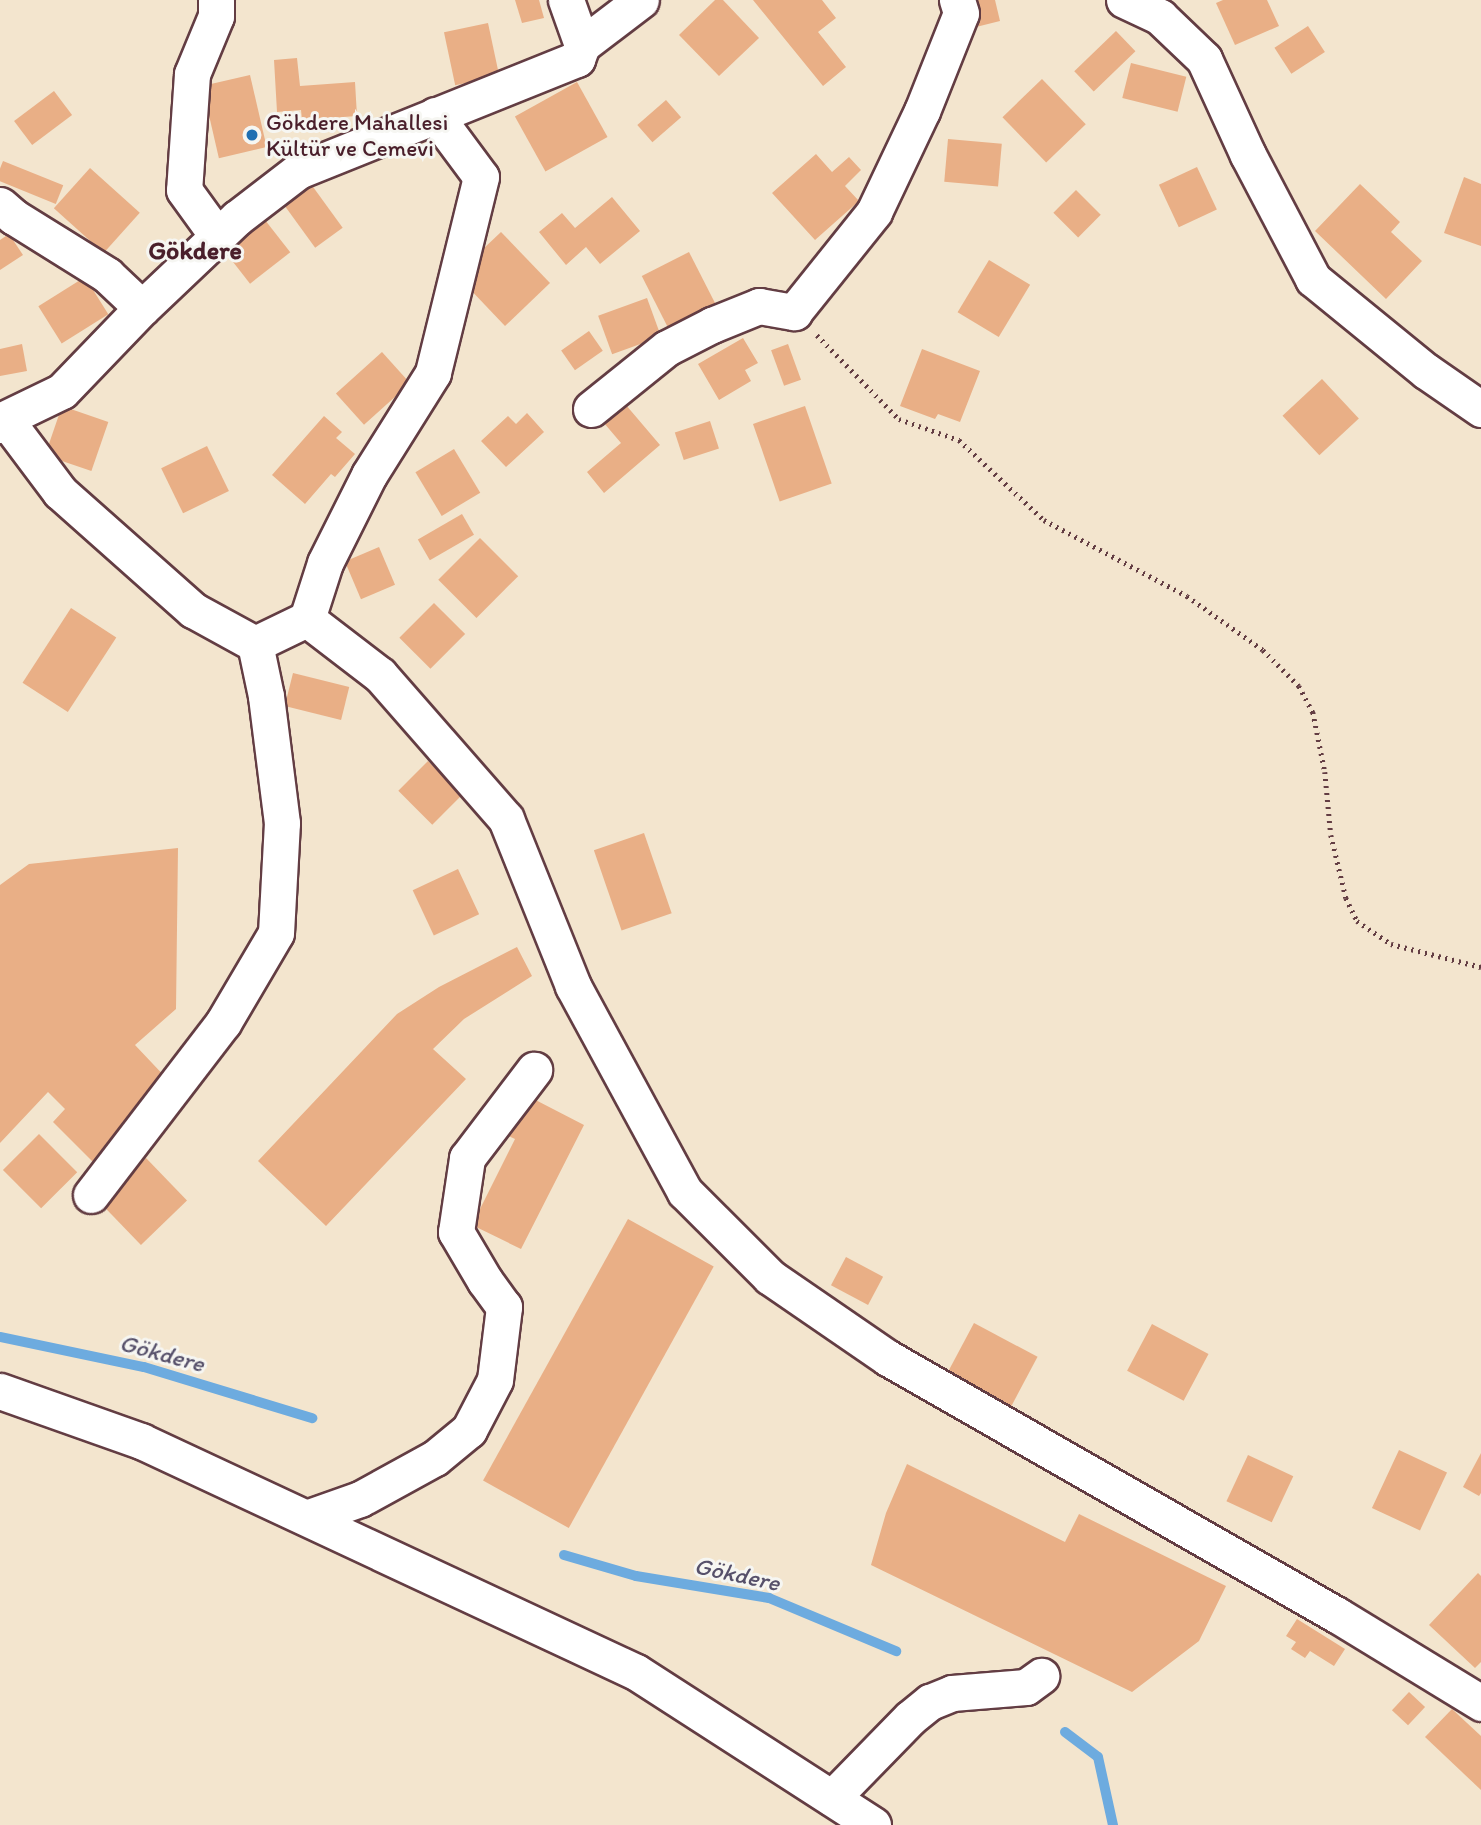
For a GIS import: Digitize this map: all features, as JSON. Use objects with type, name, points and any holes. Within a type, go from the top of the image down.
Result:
[{"type":"street","points":[[216,0],[216,16],[192,74],[184,190],[218,237]]},
{"type":"street","points":[[566,0],[582,45]]},
{"type":"street","points":[[91,1195],[223,1023],[276,933],[282,822],[266,696],[255,644],[193,610],[60,492],[2,422],[62,391],[142,308],[218,237],[298,171],[577,59],[582,45],[641,0]]},
{"type":"street","points":[[591,409],[667,348],[712,325],[759,306],[794,312],[874,212],[922,111],[961,13],[957,0]]},
{"type":"street","points":[[1124,0],[1160,17],[1204,59],[1248,155],[1313,279],[1426,371],[1481,409]]},
{"type":"street","points":[[255,644],[307,619],[325,563],[369,475],[433,373],[481,177],[435,115]]},
{"type":"street","points":[[0,205],[14,217],[107,275],[142,308]]},
{"type":"street","points":[[307,619],[380,675],[506,819],[573,986],[685,1192],[770,1277],[888,1358],[1477,1693]]},
{"type":"street","points":[[309,1517],[360,1499],[435,1458],[469,1430],[495,1380],[504,1307],[456,1232],[467,1158],[534,1070]]},
{"type":"street","points":[[0,1391],[141,1441],[309,1517],[636,1672],[873,1825]]},
{"type":"street","points":[[832,1798],[910,1718],[930,1702],[952,1693],[1026,1686],[1041,1676]]},
{"type":"path","points":[[794,312],[899,419],[960,440],[1044,520],[1186,596],[1264,650],[1299,686],[1313,712],[1325,772],[1331,835],[1346,898],[1357,921],[1391,944],[1481,967]]},
{"type":"building","points":[[515,0],[539,0],[544,18],[522,23]]},
{"type":"building","points":[[715,0],[723,0],[759,38],[719,76],[679,35]]},
{"type":"building","points":[[753,0],[822,0],[836,18],[818,32],[846,67],[823,86]]},
{"type":"building","points":[[965,0],[995,0],[1000,21],[972,28]]},
{"type":"building","points":[[1223,0],[1267,0],[1279,26],[1235,45],[1216,3]]},
{"type":"building","points":[[488,23],[499,76],[455,85],[444,32]]},
{"type":"building","points":[[1308,26],[1325,52],[1291,74],[1274,48]]},
{"type":"building","points":[[1116,31],[1135,51],[1094,91],[1074,71]]},
{"type":"building","points":[[297,58],[300,86],[355,82],[357,116],[302,120],[301,110],[277,112],[274,60]]},
{"type":"building","points":[[1131,63],[1186,77],[1178,112],[1122,98]]},
{"type":"building","points":[[250,75],[267,147],[219,158],[202,86]]},
{"type":"building","points":[[1042,79],[1086,124],[1046,163],[1002,117]]},
{"type":"building","points":[[577,82],[608,137],[545,172],[515,116]]},
{"type":"building","points":[[54,91],[72,115],[32,145],[14,121]]},
{"type":"building","points":[[666,100],[681,117],[652,142],[637,125]]},
{"type":"building","points":[[948,139],[1002,144],[998,187],[944,182]]},
{"type":"building","points":[[816,154],[832,172],[849,157],[861,170],[845,186],[859,201],[815,240],[772,193]]},
{"type":"building","points":[[3,161],[63,185],[56,204],[0,181]]},
{"type":"building","points":[[1197,167],[1217,210],[1179,227],[1159,185]]},
{"type":"building","points":[[90,168],[140,213],[104,253],[54,208]]},
{"type":"building","points":[[1464,177],[1481,184],[1481,246],[1444,233]]},
{"type":"building","points":[[308,180],[343,228],[315,248],[280,200]]},
{"type":"building","points":[[1360,184],[1400,222],[1391,232],[1422,261],[1386,299],[1315,231]]},
{"type":"building","points":[[1076,190],[1101,215],[1078,237],[1053,213]]},
{"type":"building","points":[[612,197],[640,231],[600,264],[586,247],[566,265],[539,232],[562,213],[575,228]]},
{"type":"building","points":[[265,220],[290,252],[250,284],[225,251]]},
{"type":"building","points":[[501,232],[550,283],[505,326],[466,285],[464,267]]},
{"type":"building","points":[[9,234],[23,255],[0,270],[0,240]]},
{"type":"building","points":[[689,252],[716,305],[669,329],[642,276]]},
{"type":"building","points":[[989,260],[1030,285],[999,337],[958,312]]},
{"type":"building","points":[[85,277],[108,314],[62,343],[38,306]]},
{"type":"building","points":[[647,298],[661,337],[612,354],[598,316]]},
{"type":"building","points":[[589,331],[603,351],[575,370],[561,351]]},
{"type":"building","points":[[743,338],[758,363],[745,370],[751,381],[719,400],[698,364]]},
{"type":"building","points":[[22,344],[27,371],[0,376],[0,349]]},
{"type":"building","points":[[788,344],[801,380],[784,386],[771,350]]},
{"type":"building","points":[[922,349],[980,371],[960,422],[938,414],[935,419],[900,406]]},
{"type":"building","points":[[382,352],[410,383],[364,425],[336,393]]},
{"type":"building","points":[[1322,379],[1359,418],[1319,455],[1283,416]]},
{"type":"building","points":[[620,398],[660,445],[604,493],[587,472],[621,443],[598,416]]},
{"type":"building","points":[[62,406],[108,422],[91,471],[45,455]]},
{"type":"building","points":[[805,406],[832,484],[780,501],[753,424]]},
{"type":"building","points":[[527,413],[544,432],[506,467],[481,441],[508,416],[516,424]]},
{"type":"building","points":[[324,416],[342,432],[336,438],[355,454],[335,477],[331,474],[305,504],[272,475]]},
{"type":"building","points":[[710,421],[719,449],[684,460],[675,432]]},
{"type":"building","points":[[207,446],[229,491],[183,513],[161,468]]},
{"type":"building","points":[[454,449],[480,493],[442,516],[415,472]]},
{"type":"building","points":[[462,514],[474,535],[430,560],[418,540]]},
{"type":"building","points":[[480,538],[518,576],[476,618],[438,580]]},
{"type":"building","points":[[379,547],[395,585],[361,599],[345,561]]},
{"type":"building","points":[[434,603],[465,634],[430,669],[399,638]]},
{"type":"building","points":[[71,608],[116,637],[68,712],[23,683]]},
{"type":"building","points":[[293,673],[349,687],[341,720],[285,706]]},
{"type":"building","points":[[428,761],[462,795],[432,825],[398,791]]},
{"type":"building","points":[[644,833],[672,913],[622,931],[594,850]]},
{"type":"building","points":[[178,848],[176,1009],[135,1045],[170,1082],[93,1162],[53,1122],[65,1109],[48,1092],[0,1143],[0,885],[29,864]]},
{"type":"building","points":[[458,869],[479,914],[434,935],[413,890]]},
{"type":"building","points":[[517,947],[532,976],[464,1019],[433,1049],[466,1079],[326,1226],[258,1161],[397,1014],[439,987]]},
{"type":"building","points":[[522,1093],[584,1125],[521,1249],[472,1225],[515,1139],[502,1133]]},
{"type":"building","points":[[39,1134],[77,1172],[41,1208],[3,1170]]},
{"type":"building","points":[[146,1158],[187,1200],[141,1245],[100,1202]]},
{"type":"building","points":[[628,1219],[714,1267],[569,1528],[483,1481]]},
{"type":"building","points":[[846,1257],[883,1277],[868,1305],[831,1285]]},
{"type":"building","points":[[974,1323],[1038,1357],[1010,1409],[946,1375]]},
{"type":"building","points":[[1152,1324],[1209,1354],[1184,1401],[1127,1371]]},
{"type":"building","points":[[1399,1450],[1447,1472],[1420,1530],[1372,1508]]},
{"type":"building","points":[[1481,1453],[1481,1493],[1479,1496],[1463,1487]]},
{"type":"building","points":[[1248,1455],[1293,1476],[1272,1522],[1226,1501]]},
{"type":"building","points":[[907,1464],[1065,1542],[1079,1514],[1226,1586],[1199,1641],[1132,1692],[871,1565],[886,1513]]},
{"type":"building","points":[[1478,1573],[1481,1576],[1481,1662],[1475,1668],[1429,1625]]},
{"type":"building","points":[[1297,1619],[1345,1649],[1334,1666],[1310,1651],[1305,1658],[1291,1649],[1296,1642],[1286,1636]]},
{"type":"building","points":[[1409,1692],[1425,1707],[1408,1725],[1392,1710]]},
{"type":"building","points":[[1452,1709],[1481,1736],[1481,1790],[1425,1737]]},
{"type":"waterway","name":"Gökdere","points":[[0,1337],[144,1367],[312,1418]]},
{"type":"waterway","name":"Gökdere","points":[[564,1555],[636,1576],[769,1598],[896,1651]]},
{"type":"waterway","name":"Gökdere","points":[[1065,1732],[1098,1757],[1113,1825]]},
{"type":"place","name":"Gökdere Mahallesi Kültür ve Cemevi","points":[[252,135]]},
{"type":"district","name":"Gökdere","points":[[195,251]]}]
